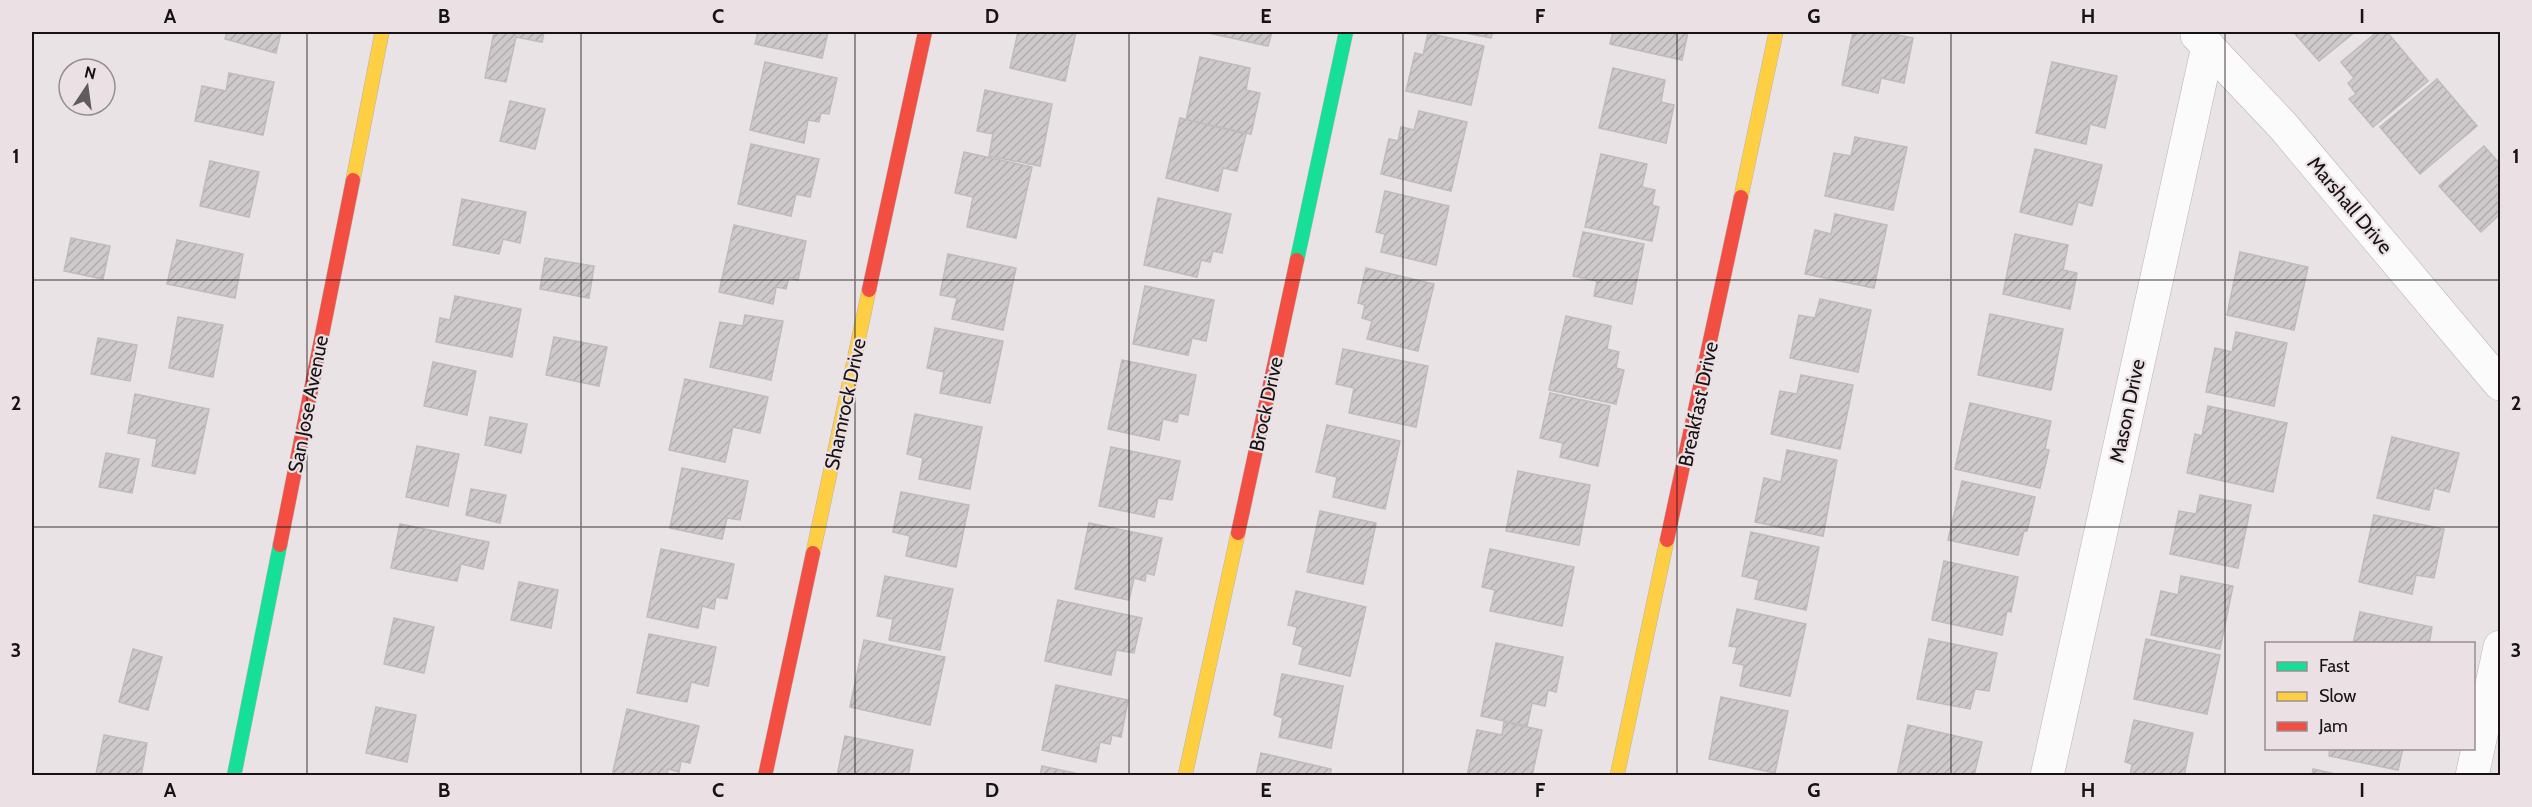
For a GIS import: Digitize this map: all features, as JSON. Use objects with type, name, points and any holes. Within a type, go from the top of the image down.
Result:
[{"type":"street","name":"San Jose Avenue","points":[[234,776],[382,32]]},
{"type":"street","name":"Shamrock Drive","points":[[765,776],[925,32]]},
{"type":"street","name":"Brock Drive","points":[[1185,776],[1346,32]]},
{"type":"street","name":"Breakfast Drive","points":[[1617,776],[1776,32]]},
{"type":"street","name":"Marshall Drive","points":[[2201,39],[2283,126],[2500,384]]},
{"type":"street","name":"Mason Drive","points":[[2047,776],[2201,39]]},
{"type":"street","points":[[2472,776],[2500,647]]},
{"type":"building","points":[[227,32],[281,32],[276,53],[225,39]]},
{"type":"building","points":[[494,32],[544,32],[542,42],[516,37],[506,82],[485,78]]},
{"type":"building","points":[[758,32],[828,32],[822,58],[755,44]]},
{"type":"building","points":[[1018,32],[1076,32],[1065,81],[1010,68]]},
{"type":"building","points":[[1204,32],[1272,32],[1268,46]]},
{"type":"building","points":[[1460,32],[1493,32],[1491,38]]},
{"type":"building","points":[[1613,32],[1688,32],[1682,60],[1610,44]]},
{"type":"building","points":[[1853,32],[1884,32],[1913,38],[1904,83],[1881,78],[1878,93],[1842,85]]},
{"type":"building","points":[[2298,32],[2355,32],[2319,61],[2295,34]]},
{"type":"building","points":[[2377,32],[2387,32],[2428,81],[2373,127],[2349,99],[2356,94],[2348,83],[2354,78],[2341,62]]},
{"type":"building","points":[[1428,33],[1484,46],[1471,105],[1406,91],[1415,53],[1423,55]]},
{"type":"building","points":[[1200,57],[1250,68],[1246,90],[1260,93],[1251,134],[1186,120]]},
{"type":"building","points":[[765,62],[837,78],[829,114],[821,113],[819,122],[808,120],[804,143],[750,130]]},
{"type":"building","points":[[2052,62],[2117,76],[2105,128],[2090,124],[2086,144],[2036,133]]},
{"type":"building","points":[[1613,68],[1665,80],[1661,102],[1674,105],[1666,143],[1599,128]]},
{"type":"building","points":[[229,73],[274,82],[263,135],[195,121],[202,86],[226,91]]},
{"type":"building","points":[[2437,79],[2477,126],[2420,174],[2380,127]]},
{"type":"building","points":[[985,90],[1052,104],[1040,166],[989,156],[993,134],[977,131]]},
{"type":"building","points":[[510,101],[545,109],[535,149],[500,141]]},
{"type":"building","points":[[1419,111],[1467,122],[1451,191],[1381,174],[1389,139],[1398,141],[1401,127],[1414,130]]},
{"type":"building","points":[[1180,118],[1246,134],[1237,171],[1223,168],[1218,191],[1166,178]]},
{"type":"building","points":[[1855,137],[1907,147],[1893,210],[1825,196],[1834,153],[1851,156]]},
{"type":"building","points":[[751,144],[819,159],[810,197],[796,194],[791,216],[738,204]]},
{"type":"building","points":[[2484,146],[2500,164],[2500,214],[2481,232],[2439,186]]},
{"type":"building","points":[[2035,149],[2102,165],[2092,206],[2078,202],[2072,225],[2020,212]]},
{"type":"building","points":[[964,152],[1032,167],[1016,238],[967,227],[973,197],[955,193]]},
{"type":"building","points":[[1601,154],[1647,164],[1642,187],[1655,190],[1652,205],[1659,207],[1652,241],[1585,227]]},
{"type":"building","points":[[210,161],[259,172],[249,217],[200,206]]},
{"type":"building","points":[[1385,191],[1449,206],[1436,265],[1381,252],[1385,234],[1376,232]]},
{"type":"building","points":[[1158,198],[1231,214],[1222,253],[1213,251],[1210,262],[1201,260],[1197,277],[1144,265]]},
{"type":"building","points":[[462,199],[526,212],[520,243],[503,239],[499,254],[453,245]]},
{"type":"building","points":[[1835,214],[1887,225],[1874,288],[1805,274],[1815,230],[1831,234]]},
{"type":"building","points":[[734,225],[806,241],[798,280],[789,278],[786,289],[776,287],[773,304],[719,292]]},
{"type":"building","points":[[1583,232],[1644,244],[1632,304],[1594,296],[1597,281],[1573,276]]},
{"type":"building","points":[[2015,234],[2068,245],[2063,270],[2077,273],[2070,309],[2003,294]]},
{"type":"building","points":[[71,238],[110,246],[103,279],[64,271]]},
{"type":"building","points":[[177,240],[243,254],[235,298],[167,284]]},
{"type":"building","points":[[2240,252],[2308,267],[2294,330],[2227,315]]},
{"type":"building","points":[[948,254],[1016,268],[1003,330],[952,319],[957,298],[940,295]]},
{"type":"building","points":[[545,258],[594,266],[589,298],[540,289]]},
{"type":"building","points":[[1366,268],[1434,284],[1418,351],[1367,339],[1372,321],[1362,318],[1365,305],[1358,303]]},
{"type":"building","points":[[1145,286],[1214,300],[1206,341],[1192,338],[1188,355],[1133,344]]},
{"type":"building","points":[[455,296],[521,309],[512,357],[436,342],[440,318],[450,320]]},
{"type":"building","points":[[1820,299],[1871,310],[1858,372],[1790,358],[1799,315],[1815,318]]},
{"type":"building","points":[[1990,314],[2063,329],[2051,390],[1978,375]]},
{"type":"building","points":[[745,315],[783,321],[771,380],[710,367],[720,322],[743,326]]},
{"type":"building","points":[[1566,316],[1611,326],[1607,349],[1619,352],[1616,368],[1624,370],[1616,404],[1549,390]]},
{"type":"building","points":[[178,317],[223,325],[213,377],[169,368]]},
{"type":"building","points":[[935,328],[1003,341],[990,403],[940,393],[944,372],[927,368]]},
{"type":"building","points":[[2236,332],[2287,343],[2274,406],[2206,392],[2215,348],[2232,352]]},
{"type":"building","points":[[554,337],[607,347],[599,386],[546,375]]},
{"type":"building","points":[[98,338],[137,345],[130,381],[91,374]]},
{"type":"building","points":[[1343,349],[1428,366],[1416,427],[1349,413],[1354,388],[1336,384]]},
{"type":"building","points":[[1122,360],[1196,375],[1188,415],[1179,413],[1177,422],[1163,419],[1159,440],[1108,429]]},
{"type":"building","points":[[433,362],[476,371],[467,415],[424,406]]},
{"type":"building","points":[[1801,375],[1853,385],[1840,449],[1771,434],[1780,391],[1797,394]]},
{"type":"building","points":[[685,379],[768,397],[760,433],[733,427],[725,462],[669,450]]},
{"type":"building","points":[[1550,393],[1610,406],[1598,466],[1560,457],[1563,443],[1540,438]]},
{"type":"building","points":[[135,394],[209,409],[195,474],[152,466],[157,439],[128,433]]},
{"type":"building","points":[[1970,403],[2051,421],[2045,449],[2049,450],[2040,488],[1955,469]]},
{"type":"building","points":[[2208,406],[2287,423],[2273,492],[2187,473],[2195,434],[2202,436]]},
{"type":"building","points":[[915,414],[982,427],[970,489],[919,479],[923,458],[907,454]]},
{"type":"building","points":[[490,417],[527,424],[521,453],[485,445]]},
{"type":"building","points":[[1327,425],[1400,441],[1385,509],[1333,497],[1337,477],[1316,472]]},
{"type":"building","points":[[2392,437],[2459,453],[2449,492],[2434,488],[2429,510],[2377,498]]},
{"type":"building","points":[[417,446],[459,454],[448,506],[406,497]]},
{"type":"building","points":[[1111,447],[1180,461],[1172,500],[1158,498],[1154,517],[1099,506]]},
{"type":"building","points":[[1787,450],[1837,460],[1823,536],[1755,522],[1764,478],[1781,482]]},
{"type":"building","points":[[106,453],[139,459],[132,493],[99,487]]},
{"type":"building","points":[[682,468],[748,481],[740,520],[727,518],[722,539],[670,528]]},
{"type":"building","points":[[1518,471],[1590,485],[1579,545],[1506,531]]},
{"type":"building","points":[[1962,481],[2035,497],[2027,531],[2024,531],[2018,555],[1948,540]]},
{"type":"building","points":[[471,489],[506,495],[500,523],[466,515]]},
{"type":"building","points":[[901,492],[969,505],[956,567],[906,556],[910,536],[893,532]]},
{"type":"building","points":[[2200,495],[2251,505],[2238,568],[2170,554],[2179,511],[2196,514]]},
{"type":"building","points":[[1320,511],[1376,523],[1363,584],[1307,572]]},
{"type":"building","points":[[2374,515],[2444,529],[2434,578],[2416,575],[2412,594],[2359,582]]},
{"type":"building","points":[[1089,523],[1162,538],[1154,575],[1146,573],[1145,581],[1134,578],[1129,600],[1075,589]]},
{"type":"building","points":[[400,524],[489,542],[483,569],[461,564],[457,581],[391,568]]},
{"type":"building","points":[[1751,532],[1819,547],[1806,610],[1755,599],[1759,580],[1742,576]]},
{"type":"building","points":[[661,549],[734,564],[727,599],[716,597],[714,609],[702,606],[698,628],[647,617]]},
{"type":"building","points":[[1490,549],[1574,567],[1562,626],[1490,611],[1495,590],[1482,587]]},
{"type":"building","points":[[1944,561],[2018,577],[2011,612],[2007,611],[2002,635],[1932,620]]},
{"type":"building","points":[[885,576],[953,589],[940,650],[889,640],[893,619],[877,616]]},
{"type":"building","points":[[2181,576],[2233,586],[2220,649],[2151,635],[2161,591],[2178,595]]},
{"type":"building","points":[[519,582],[558,590],[551,628],[511,620]]},
{"type":"building","points":[[1296,591],[1366,607],[1350,676],[1299,664],[1303,647],[1293,644],[1297,627],[1288,625]]},
{"type":"building","points":[[1058,600],[1142,618],[1134,653],[1116,650],[1111,675],[1045,661]]},
{"type":"building","points":[[1737,609],[1806,624],[1790,696],[1740,686],[1744,665],[1733,663],[1737,647],[1729,646]]},
{"type":"building","points":[[2360,612],[2432,627],[2429,642],[2353,642]]},
{"type":"building","points":[[394,618],[434,627],[424,673],[384,664]]},
{"type":"building","points":[[649,634],[716,647],[708,686],[691,682],[687,702],[637,693]]},
{"type":"building","points":[[1929,639],[1997,653],[1989,691],[1975,689],[1970,709],[1917,699]]},
{"type":"building","points":[[2146,639],[2220,655],[2207,714],[2134,699]]},
{"type":"building","points":[[864,640],[945,657],[930,725],[850,707]]},
{"type":"building","points":[[1496,643],[1563,657],[1556,692],[1548,690],[1545,706],[1532,703],[1527,726],[1481,716]]},
{"type":"building","points":[[133,649],[162,657],[148,710],[119,702]]},
{"type":"building","points":[[1282,674],[1343,686],[1331,748],[1279,737],[1283,718],[1274,715]]},
{"type":"building","points":[[1056,685],[1128,700],[1121,737],[1112,735],[1110,744],[1100,742],[1096,762],[1042,750]]},
{"type":"building","points":[[1721,697],[1788,711],[1775,773],[1709,759]]},
{"type":"building","points":[[376,707],[416,715],[407,762],[366,753]]},
{"type":"building","points":[[627,709],[699,726],[690,763],[681,761],[679,772],[668,769],[667,776],[612,776]]},
{"type":"building","points":[[2134,720],[2193,733],[2184,776],[2130,776],[2132,764],[2125,762]]},
{"type":"building","points":[[1504,722],[1542,730],[1532,776],[1467,776],[1477,730],[1502,735]]},
{"type":"building","points":[[1908,725],[1982,742],[1974,776],[1897,776]]},
{"type":"building","points":[[104,735],[147,743],[141,776],[96,774]]},
{"type":"building","points":[[845,736],[913,750],[908,776],[837,776]]},
{"type":"building","points":[[2330,750],[2403,750],[2398,770],[2329,756]]},
{"type":"building","points":[[1261,753],[1331,769],[1330,776],[1256,776]]},
{"type":"building","points":[[1042,766],[1088,776],[1040,776]]},
{"type":"building","points":[[2313,769],[2344,776],[2312,776]]},
{"type":"traffic: fast","points":[[1297,260],[1346,32]]},
{"type":"traffic: fast","points":[[234,776],[280,545]]},
{"type":"traffic: slow","points":[[353,180],[382,32]]},
{"type":"traffic: slow","points":[[1741,197],[1776,32]]},
{"type":"traffic: slow","points":[[813,553],[869,290]]},
{"type":"traffic: slow","points":[[1185,776],[1238,533]]},
{"type":"traffic: slow","points":[[1617,776],[1667,540]]},
{"type":"traffic: jam","points":[[869,290],[925,32]]},
{"type":"traffic: jam","points":[[280,545],[353,180]]},
{"type":"traffic: jam","points":[[1667,540],[1741,197]]},
{"type":"traffic: jam","points":[[1238,533],[1297,260]]},
{"type":"traffic: jam","points":[[765,776],[813,553]]}]
